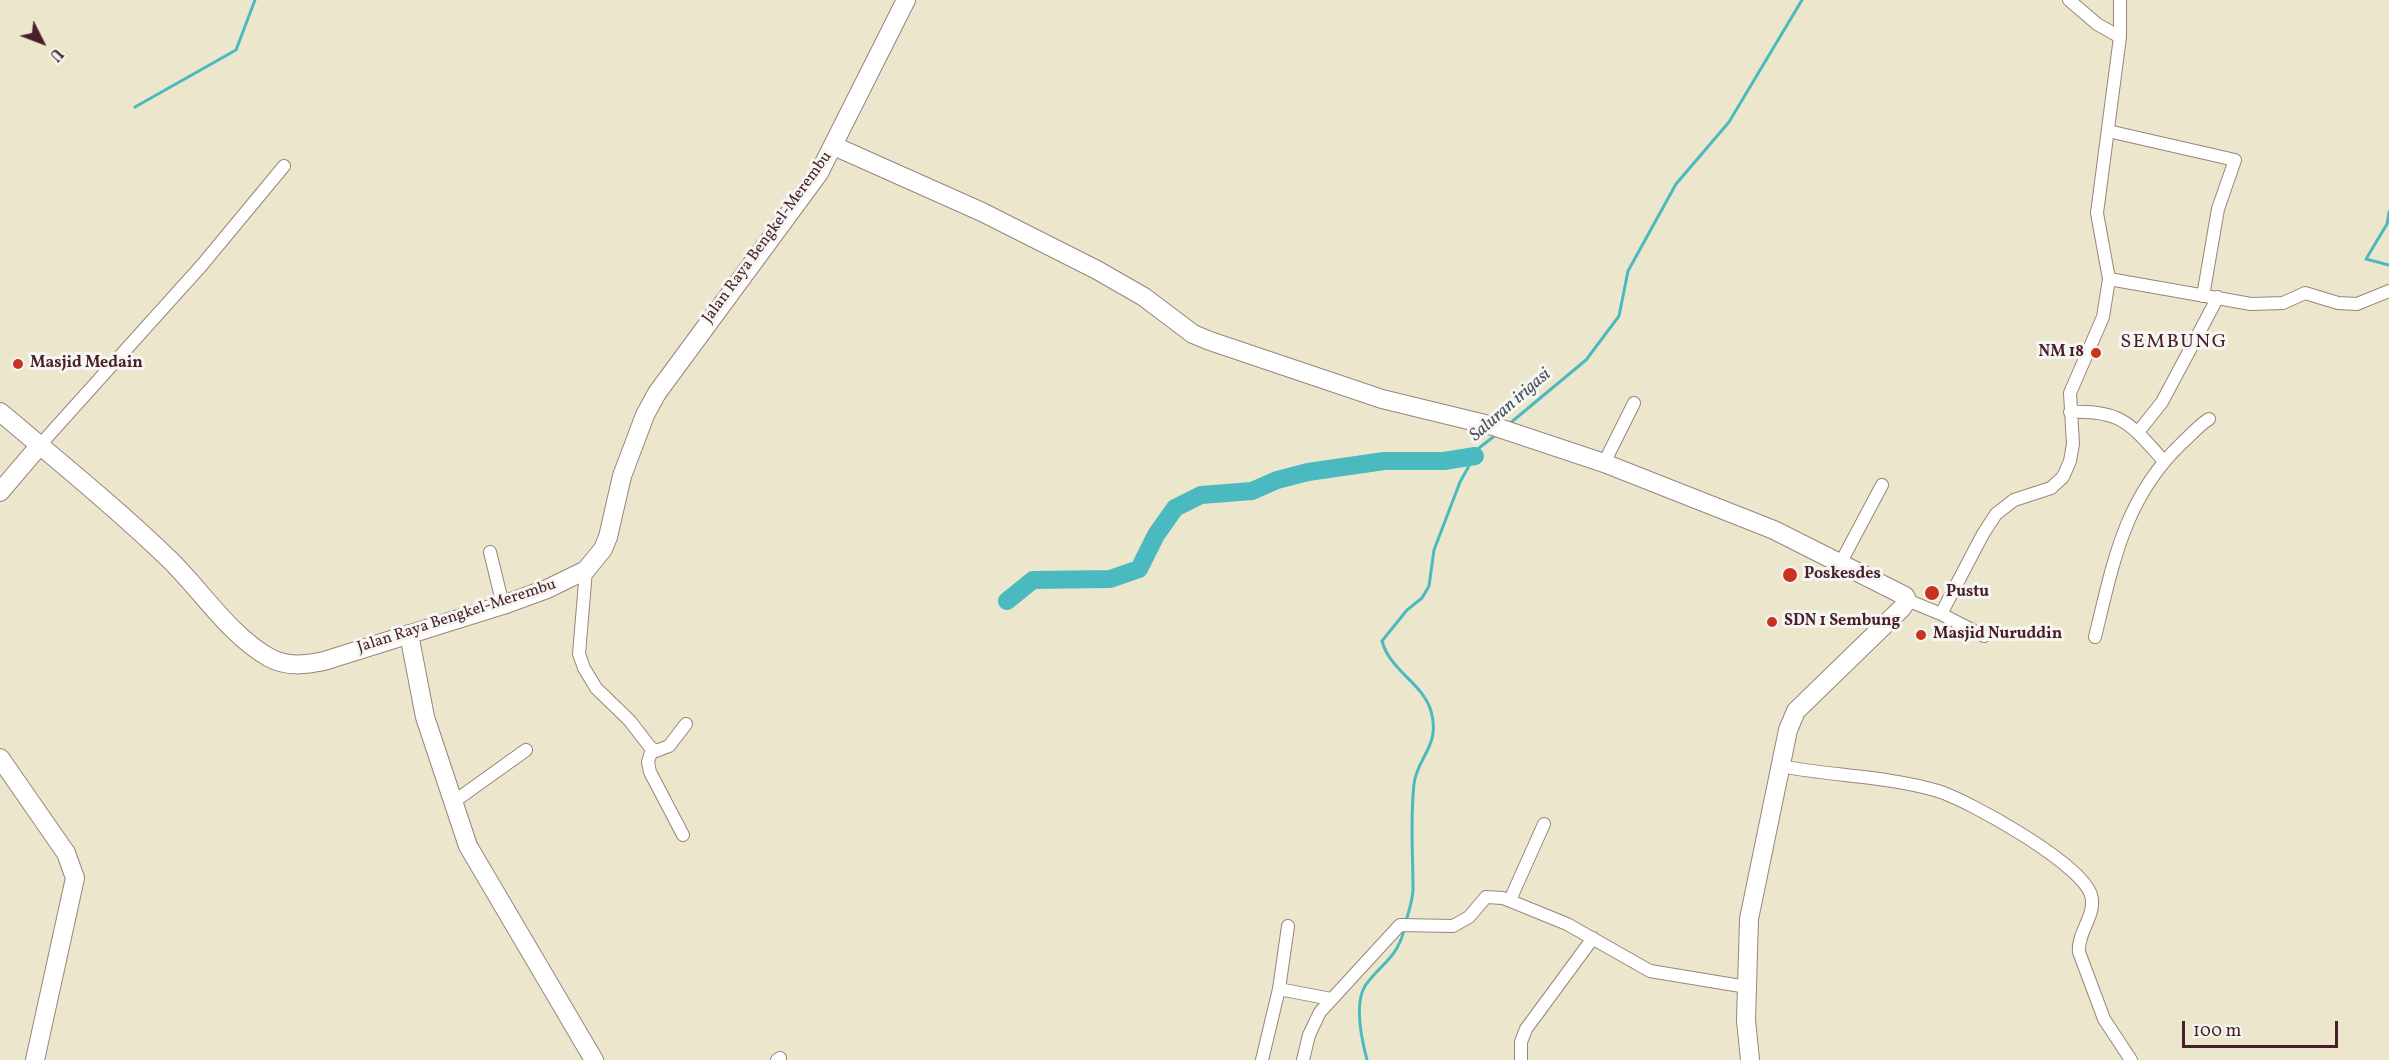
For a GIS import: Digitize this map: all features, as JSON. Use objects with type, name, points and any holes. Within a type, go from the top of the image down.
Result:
[{"type":"street","name":"Jalan Raya Bengkel-Merembu","points":[[0,412],[171,560],[239,633],[272,659],[306,665],[503,605],[547,589],[586,570],[603,549],[608,537],[622,476],[638,431],[657,393],[819,173],[906,0]]},
{"type":"street","points":[[2068,0],[2097,24],[2120,38]]},
{"type":"street","points":[[1941,614],[1996,514],[2014,500],[2051,488],[2063,477],[2072,453],[2070,393],[2103,317],[2109,279],[2097,213],[2120,38],[2120,0]]},
{"type":"street","points":[[2108,131],[2235,160],[2218,209],[2203,296]]},
{"type":"street","points":[[834,146],[976,210],[1088,265],[1144,297],[1193,334],[1382,399],[1501,428],[1604,463],[1774,530],[1900,592],[1906,600],[1941,614],[1984,636]]},
{"type":"street","points":[[0,492],[202,265],[284,166]]},
{"type":"street","points":[[2109,279],[2203,296],[2273,305],[2305,293],[2351,305],[2364,303],[2389,291]]},
{"type":"street","points":[[2139,431],[2162,402],[2218,297]]},
{"type":"street","points":[[1604,463],[1634,403]]},
{"type":"street","points":[[2070,412],[2104,412],[2139,431],[2164,461]]},
{"type":"street","points":[[2095,637],[2126,521],[2146,485],[2164,461],[2209,419]]},
{"type":"street","points":[[1841,562],[1882,485]]},
{"type":"street","points":[[490,552],[503,605]]},
{"type":"street","points":[[586,570],[580,660],[596,688],[630,721],[652,749]]},
{"type":"street","points":[[1750,1060],[1746,1020],[1749,919],[1788,730],[1796,711],[1902,608],[1906,600]]},
{"type":"street","points":[[409,634],[425,717],[468,846],[594,1060]]},
{"type":"street","points":[[652,749],[664,749],[686,724]]},
{"type":"street","points":[[652,749],[648,762],[650,772],[682,835]]},
{"type":"street","points":[[452,803],[526,750]]},
{"type":"street","points":[[0,758],[66,853],[75,878],[35,1060]]},
{"type":"street","points":[[1780,766],[1940,792],[2061,859],[2091,894],[2093,904],[2078,944],[2079,952],[2104,1019],[2131,1060]]},
{"type":"street","points":[[1510,900],[1544,824]]},
{"type":"street","points":[[1303,1060],[1314,1023],[1331,999],[1400,925],[1415,923],[1436,927],[1454,926],[1469,917],[1486,897],[1510,900],[1560,921],[1660,975],[1747,987]]},
{"type":"street","points":[[1262,1060],[1279,989],[1288,926]]},
{"type":"street","points":[[1521,1060],[1521,1042],[1526,1029],[1593,938]]},
{"type":"street","points":[[1279,989],[1331,999]]},
{"type":"waterway","points":[[135,107],[236,50],[255,0]]},
{"type":"waterway","name":"Saluran irigasi","points":[[1509,424],[1586,360],[1619,316],[1628,271],[1676,184],[1729,122],[1802,0]]},
{"type":"waterway","points":[[2389,212],[2387,224],[2366,259],[2389,265]]},
{"type":"waterway","name":"Saluran irigasi","points":[[1406,921],[1413,893],[1414,784],[1419,766],[1431,742],[1433,723],[1427,701],[1392,661],[1382,641],[1407,610],[1422,598],[1429,586],[1434,550],[1460,482],[1479,448],[1497,434]]},
{"type":"waterway","points":[[1007,601],[1033,580],[1110,579],[1139,569],[1156,535],[1175,508],[1201,495],[1252,491],[1277,480],[1308,472],[1384,461],[1444,461],[1475,456]]},
{"type":"waterway","name":"Saluran irigasi","points":[[1367,1060],[1359,1012],[1362,994],[1370,979],[1397,948],[1404,930]]},
{"type":"place","name":"NM 18","points":[[2096,353]]},
{"type":"place","name":"Masjid Medain","points":[[18,364]]},
{"type":"place","name":"Poskesdes","points":[[1790,575]]},
{"type":"place","name":"Pustu","points":[[1932,593]]},
{"type":"place","name":"SDN 1 Sembung","points":[[1772,622]]},
{"type":"place","name":"Masjid Nuruddin","points":[[1921,635]]},
{"type":"district","name":"SEMBUNG","points":[[2174,343]]}]
